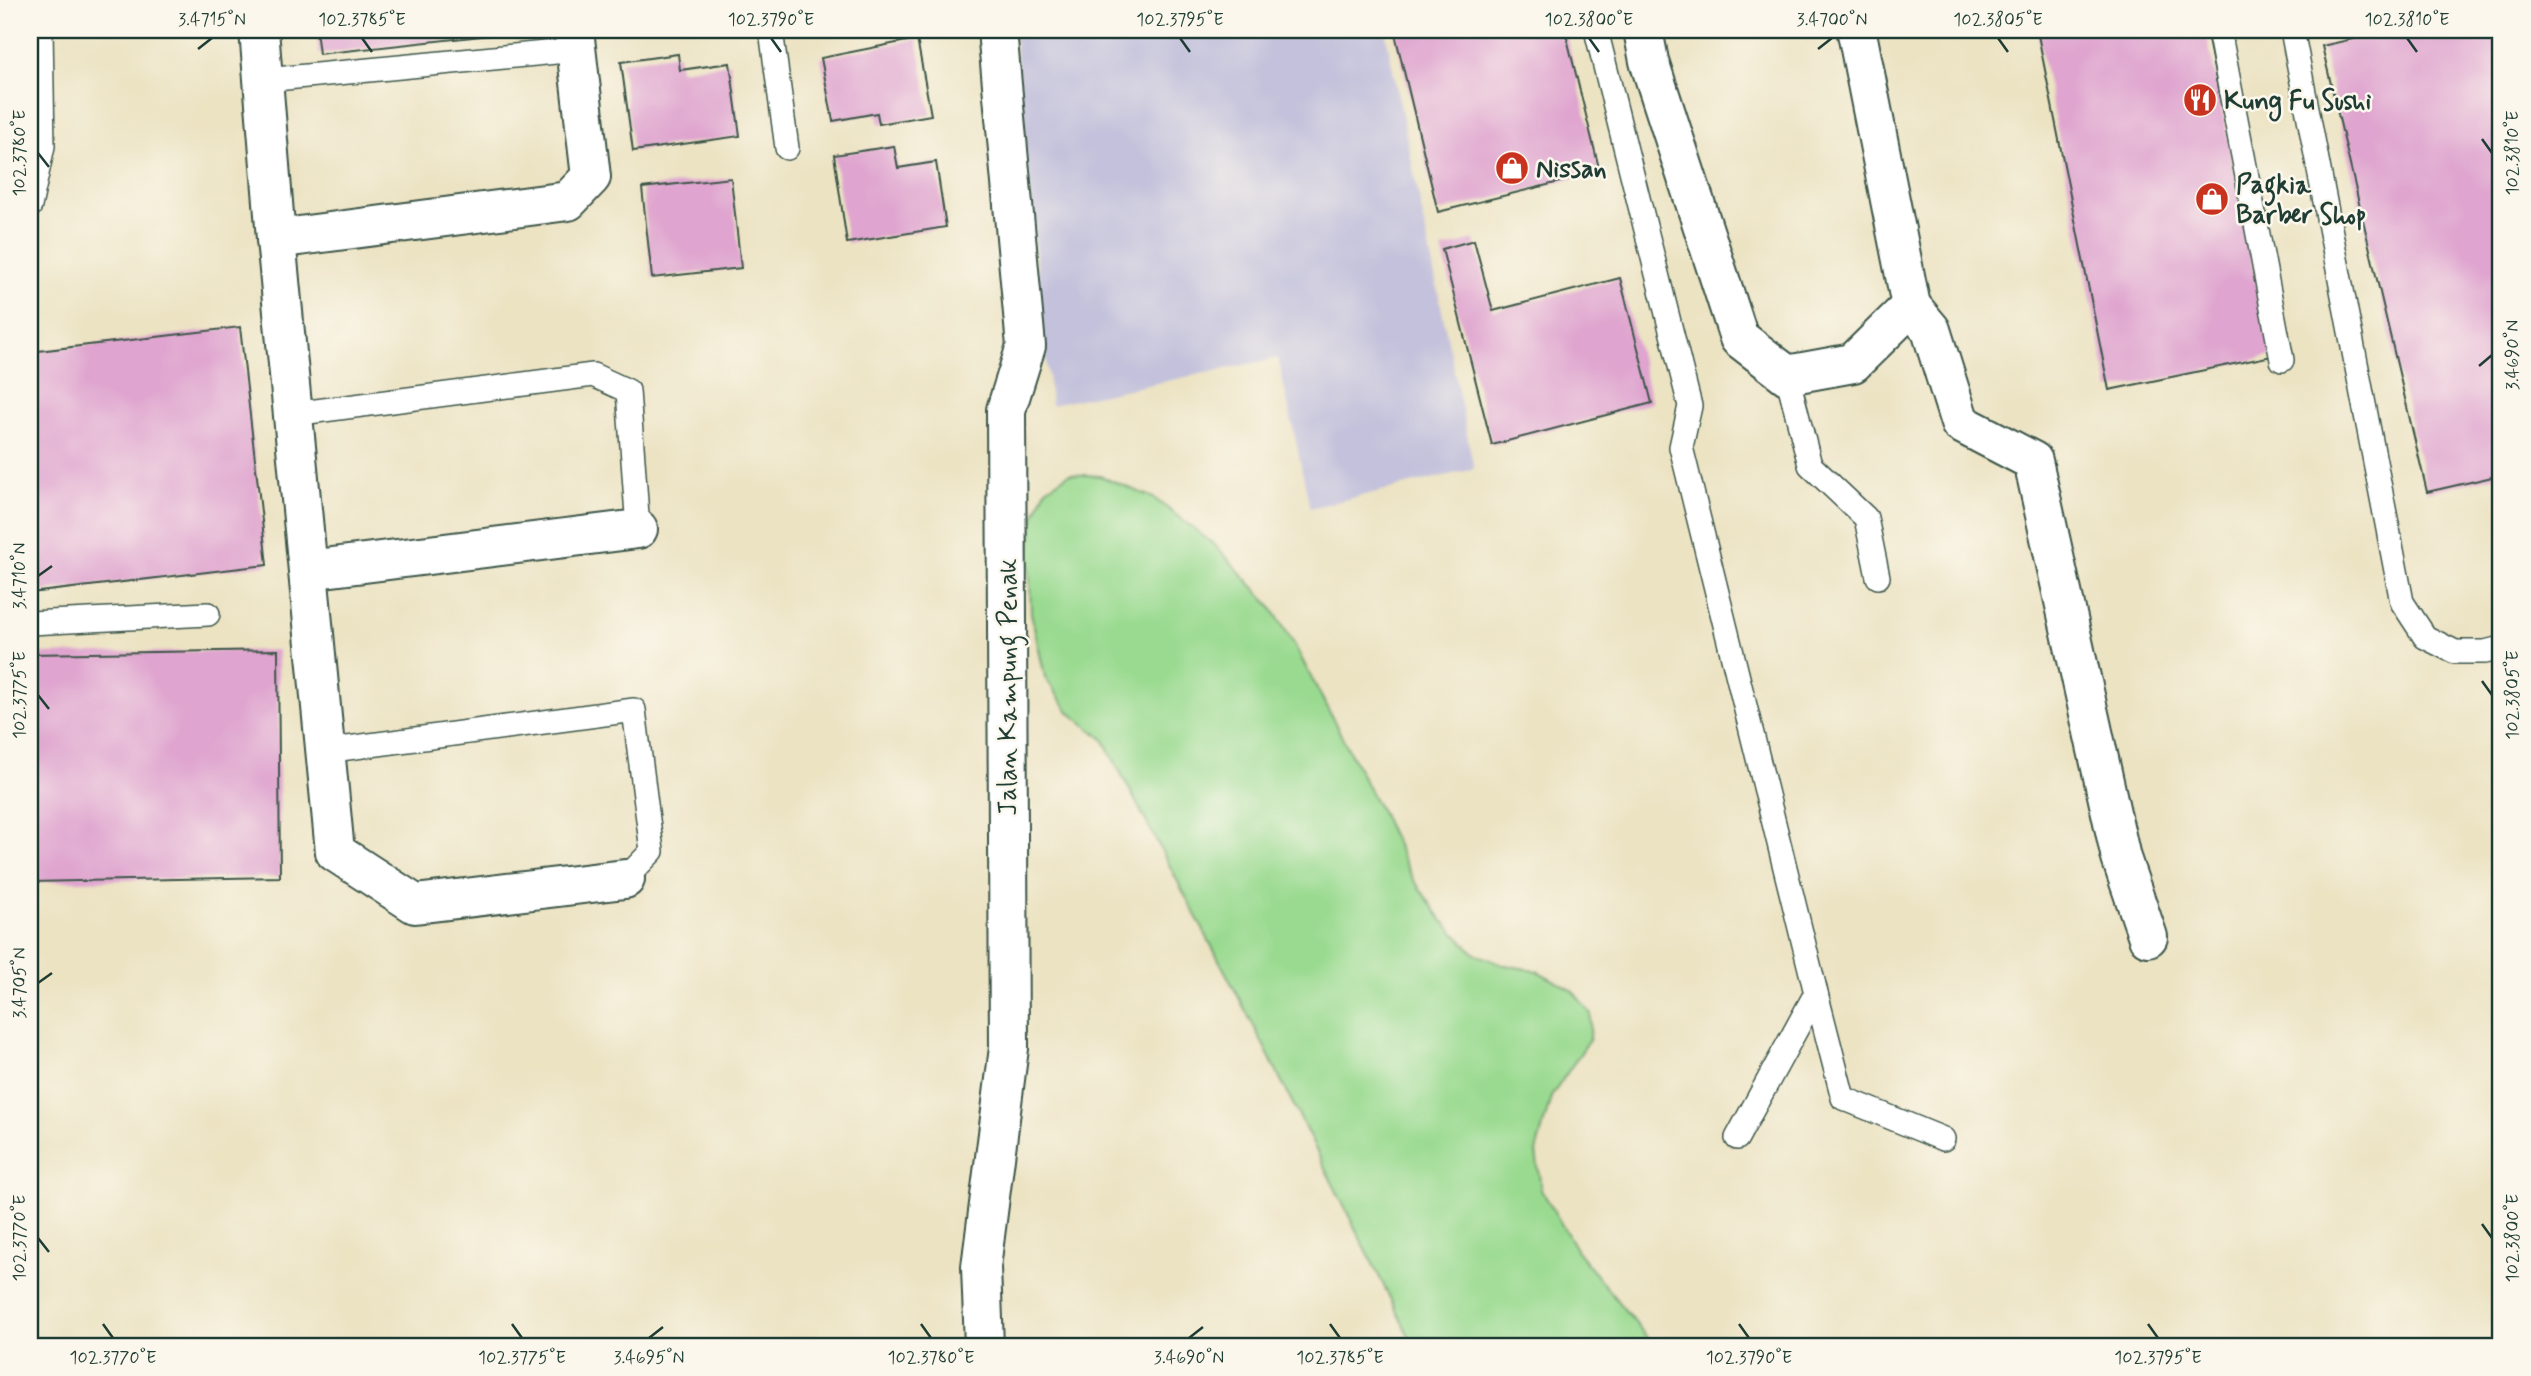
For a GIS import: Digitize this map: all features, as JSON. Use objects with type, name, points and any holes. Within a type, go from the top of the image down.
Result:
[{"type":"street","points":[[259,30],[276,239],[335,852],[415,904],[625,879]]},
{"type":"street","name":"Jalan Kampung Penak","points":[[984,1346],[981,1267],[1009,1048],[1006,410],[1026,346],[997,30]]},
{"type":"street","points":[[1643,30],[1649,61],[1739,338],[1787,375],[1853,363],[1911,306]]},
{"type":"street","points":[[1857,33],[1911,306],[1931,330],[1960,423],[2033,461],[2121,858],[2148,937]]},
{"type":"street","points":[[276,239],[568,201],[590,177],[576,40]]},
{"type":"street","points":[[308,570],[638,529]]},
{"type":"lane","points":[[30,206],[43,146],[41,30]]},
{"type":"lane","points":[[772,30],[788,148]]},
{"type":"lane","points":[[1596,30],[1690,406],[1681,447],[1843,1098],[1943,1139]]},
{"type":"lane","points":[[2292,30],[2402,602],[2425,637],[2455,652],[2485,652],[2501,648]]},
{"type":"lane","points":[[2224,31],[2282,360]]},
{"type":"lane","points":[[265,80],[576,40]]},
{"type":"lane","points":[[1787,375],[1810,465],[1866,518],[1878,577]]},
{"type":"lane","points":[[293,414],[593,376],[628,391],[638,529]]},
{"type":"lane","points":[[30,623],[208,614]]},
{"type":"lane","points":[[325,751],[634,710],[652,851],[625,879]]},
{"type":"lane","points":[[1737,1138],[1816,993]]},
{"type":"shaded area","points":[[1014,30],[1385,30],[1474,469],[1310,508],[1278,358],[1051,405]]},
{"type":"green space","points":[[1069,474],[1100,476],[1154,498],[1217,547],[1270,605],[1294,644],[1413,879],[1442,920],[1475,954],[1505,965],[1537,971],[1572,990],[1591,1014],[1590,1039],[1551,1097],[1536,1152],[1541,1189],[1577,1251],[1654,1346],[1414,1346],[1258,1034],[1103,739],[1070,713],[1045,677],[1031,613],[1029,554],[1034,517],[1046,489]]},
{"type":"building","points":[[316,30],[518,30],[518,32],[319,54]]},
{"type":"building","points":[[1414,30],[1565,30],[1600,172],[1438,212],[1395,34]]},
{"type":"building","points":[[2037,30],[2206,30],[2272,356],[2109,390]]},
{"type":"building","points":[[2392,30],[2500,30],[2501,34],[2501,475],[2427,492],[2322,46]]},
{"type":"building","points":[[917,39],[931,115],[879,124],[877,113],[833,121],[821,58]]},
{"type":"building","points":[[678,54],[680,70],[730,63],[740,136],[633,151],[621,62]]},
{"type":"building","points":[[894,146],[898,168],[936,162],[946,227],[847,243],[834,155]]},
{"type":"building","points":[[731,178],[741,268],[652,278],[642,188]]},
{"type":"building","points":[[1474,240],[1493,311],[1620,278],[1652,403],[1492,445],[1442,249]]},
{"type":"building","points":[[240,327],[267,565],[30,593],[30,352]]},
{"type":"building","points":[[278,650],[280,877],[30,882],[30,654]]},
{"type":"place","name":"Kung Fu Sushi","points":[[2200,100]]},
{"type":"place","name":"Nissan","points":[[1512,168]]},
{"type":"place","name":"Pagkia Barber Shop","points":[[2212,199]]}]
